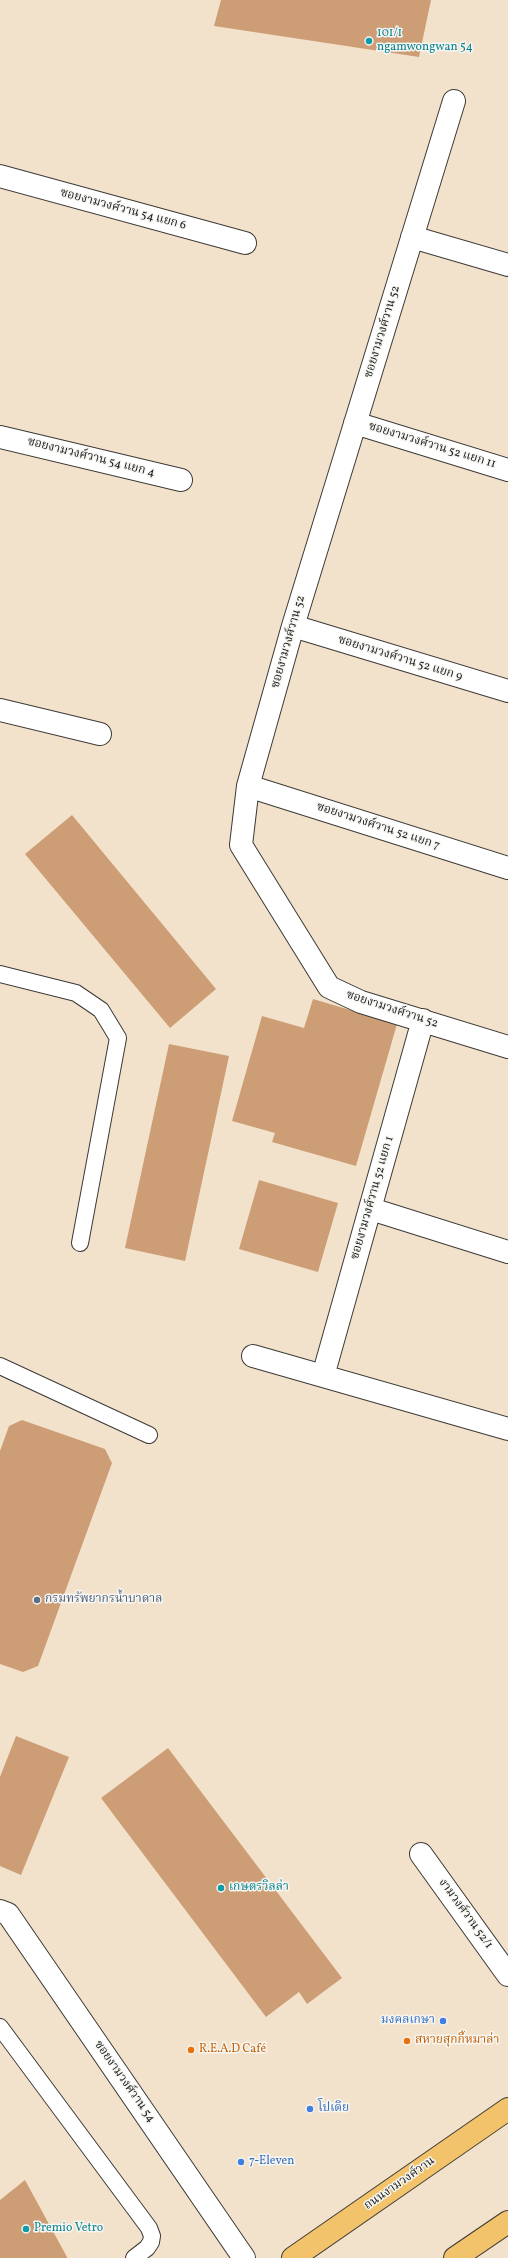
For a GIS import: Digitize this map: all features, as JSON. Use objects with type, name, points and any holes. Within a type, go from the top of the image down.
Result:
[{"type":"main road","name":"ถนนงามวงศ์วาน","points":[[293,2258],[508,2109]]},
{"type":"main road","points":[[456,2258],[508,2222]]},
{"type":"street","name":"ซอยงามวงศ์วาน 52","points":[[454,101],[293,626],[248,786],[241,845],[329,987],[361,1002],[508,1047]]},
{"type":"street","name":"ซอยงามวงศ์วาน 54 แยก 6","points":[[0,176],[245,243]]},
{"type":"street","points":[[412,237],[508,265]]},
{"type":"street","name":"ซอยงามวงศ์วาน 52 แยก 11","points":[[355,423],[508,470]]},
{"type":"street","name":"ซอยงามวงศ์วาน 54 แยก 4","points":[[0,437],[181,480]]},
{"type":"street","name":"ซอยงามวงศ์วาน 52 แยก 9","points":[[293,626],[508,691]]},
{"type":"street","points":[[0,710],[100,734]]},
{"type":"street","name":"ซอยงามวงศ์วาน 52 แยก 7","points":[[248,786],[508,868]]},
{"type":"street","name":"ซอยงามวงศ์วาน 52 แยก 1","points":[[323,1376],[423,1020]]},
{"type":"street","points":[[371,1208],[508,1252]]},
{"type":"street","points":[[253,1356],[508,1429]]},
{"type":"street","name":"งามวงศ์วาน 52/1","points":[[421,1854],[508,1975]]},
{"type":"street","name":"ซอยงามวงศ์วาน 54","points":[[0,1911],[8,1914],[244,2258]]},
{"type":"lane","points":[[0,974],[76,994],[101,1010],[118,1038],[80,1243]]},
{"type":"lane","points":[[0,1366],[149,1435]]},
{"type":"lane","points":[[0,2027],[149,2228],[152,2236],[151,2242],[134,2258]]},
{"type":"building","name":"101/1 ngamwongwan 54","points":[[221,0],[431,0],[419,57],[214,26]]},
{"type":"building","points":[[72,815],[216,989],[170,1028],[25,854]]},
{"type":"building","points":[[313,999],[397,1024],[356,1166],[272,1142],[275,1133],[232,1121],[262,1016],[304,1028]]},
{"type":"building","points":[[169,1044],[229,1056],[185,1261],[125,1248]]},
{"type":"building","points":[[259,1180],[338,1203],[318,1272],[239,1249]]},
{"type":"building","points":[[22,1420],[105,1449],[112,1463],[38,1666],[23,1672],[0,1664],[0,1451],[9,1426]]},
{"type":"building","points":[[16,1736],[69,1757],[21,1875],[0,1866],[0,1777]]},
{"type":"building","name":"เกษตรวิลล่า","points":[[168,1748],[342,1978],[307,2004],[299,1992],[266,2017],[101,1798]]},
{"type":"building","name":"Premio Vetro","points":[[25,2180],[67,2258],[0,2258],[0,2200]]},
{"type":"place","name":"101/1 ngamwongwan 54","points":[[369,41]]},
{"type":"place","name":"กรมทรัพยากรน้ำบาดาล","points":[[37,1600]]},
{"type":"place","name":"เกษตรวิลล่า","points":[[221,1888]]},
{"type":"place","name":"มงคลเกษา","points":[[443,2021]]},
{"type":"place","name":"สหายสุกกี้หมาล่า","points":[[407,2041]]},
{"type":"place","name":"R.E.A.D Café","points":[[191,2050]]},
{"type":"place","name":"โปเดีย","points":[[310,2109]]},
{"type":"place","name":"7-Eleven","points":[[241,2162]]},
{"type":"place","name":"Premio Vetro","points":[[26,2229]]}]
